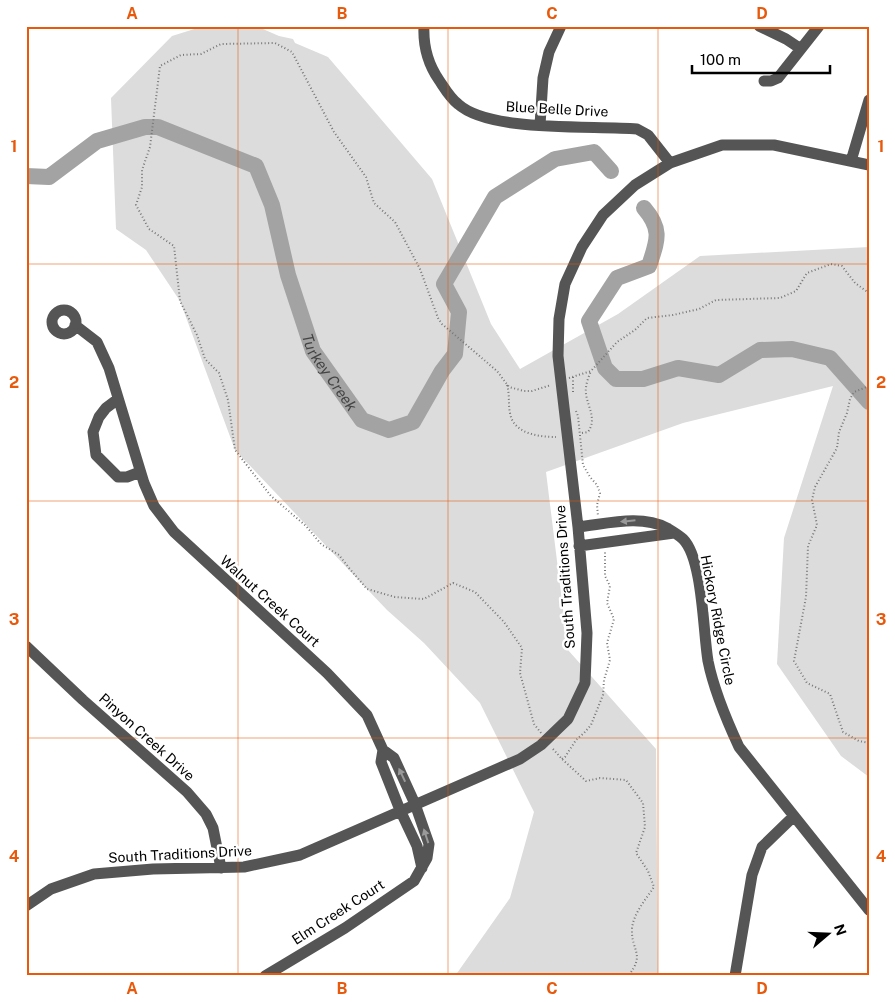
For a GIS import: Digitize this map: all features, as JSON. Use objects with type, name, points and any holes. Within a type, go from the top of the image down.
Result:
[{"type":"street","name":"Blue Belle Drive","points":[[424,26],[429,62],[446,91],[458,105],[473,114],[516,125],[637,129],[648,135],[670,163]]},
{"type":"street","points":[[540,125],[543,78],[549,52],[561,26]]},
{"type":"street","points":[[759,26],[786,39],[801,49]]},
{"type":"street","points":[[764,81],[771,82],[778,78],[820,26]]},
{"type":"street","points":[[851,161],[869,100]]},
{"type":"street","name":"South Traditions Drive","points":[[28,901],[51,889],[94,874],[153,869],[244,868],[300,855],[520,759],[546,740],[568,719],[584,683],[587,633],[580,546],[558,356],[560,319],[565,284],[582,248],[604,215],[635,185],[670,163],[722,145],[774,145],[868,163]]},
{"type":"street","name":"Walnut Creek Court","points":[[75,325],[96,342],[109,368],[140,472],[154,506],[174,532],[328,673],[367,715],[383,750],[394,758],[416,804]]},
{"type":"street","points":[[118,399],[106,408],[99,417],[93,432],[96,455],[118,477],[128,477],[140,472]]},
{"type":"street","name":"Hickory Ridge Circle","points":[[578,527],[640,520],[667,528],[684,540],[694,561],[700,590],[708,661],[716,692],[739,747],[869,910]]},
{"type":"street","points":[[580,546],[674,533]]},
{"type":"street","name":"Pinyon Creek Drive","points":[[26,646],[193,799],[206,814],[213,828],[221,868]]},
{"type":"street","name":"Walnut Creek Court","points":[[383,750],[381,762],[400,810]]},
{"type":"street","name":"Elm Creek Court","points":[[265,976],[345,928],[414,881],[427,858],[429,844],[416,804]]},
{"type":"street","points":[[400,810],[417,846],[422,868]]},
{"type":"street","points":[[735,976],[742,923],[752,875],[762,848],[794,816]]},
{"type":"path","points":[[591,371],[532,391],[509,387],[497,371],[447,329],[438,318],[420,269],[395,222],[374,203],[366,177],[334,132],[292,52],[275,43],[221,44],[201,54],[181,55],[160,66],[150,147],[142,170],[142,187],[136,205],[149,229],[174,246],[180,301],[197,335],[205,359],[219,373],[228,400],[235,450],[271,496],[306,526],[321,544],[339,555],[367,589],[395,597],[424,599],[453,583],[475,592],[504,622],[522,648],[520,672],[534,724],[546,740],[562,759],[586,781],[600,778],[626,780],[643,803],[645,827],[636,853],[648,871],[654,887],[636,915],[632,929],[637,956],[636,966],[628,976]]},
{"type":"path","points":[[582,433],[588,432],[592,421],[592,411],[586,394],[586,383],[591,371],[613,346],[635,330],[647,318],[673,315],[699,308],[716,300],[780,298],[796,291],[807,273],[831,264],[842,266],[855,283],[869,293]]},
{"type":"path","points":[[573,377],[573,394]]},
{"type":"path","points":[[507,383],[510,415],[513,421],[528,434],[556,437]]},
{"type":"path","points":[[869,386],[854,392],[838,432],[837,448],[815,487],[812,500],[817,525],[808,546],[806,597],[794,661],[807,683],[830,694],[843,732],[858,741],[869,743]]},
{"type":"path","points":[[574,409],[578,416],[583,465],[597,485],[600,493],[597,505],[598,525]]},
{"type":"path","points":[[562,759],[576,740],[591,725],[604,695],[604,680],[610,660],[607,643],[614,618],[607,603],[610,586],[605,576],[603,542]]},
{"type":"shaded area","points":[[204,26],[256,26],[279,36],[293,39],[295,43],[328,57],[432,179],[491,324],[520,369],[618,314],[700,256],[869,247],[869,777],[841,756],[777,664],[784,538],[833,386],[683,423],[546,472],[568,650],[656,749],[658,976],[455,976],[510,898],[534,812],[480,703],[424,643],[387,610],[235,450],[180,301],[146,250],[116,229],[111,98],[172,36]]},
{"type":"waterway","name":"Turkey Creek","points":[[26,176],[49,177],[97,141],[145,127],[158,127],[256,166],[272,205],[288,275],[313,351],[362,420],[389,430],[413,422],[442,371],[455,354],[459,312],[444,284],[495,197],[555,159],[594,152],[611,171]]},
{"type":"waterway","name":"Turkey Creek","points":[[644,208],[654,223],[657,236],[649,266],[617,278],[589,321],[605,368],[616,379],[643,379],[678,368],[719,375],[760,350],[792,349],[830,358],[869,402]]}]
